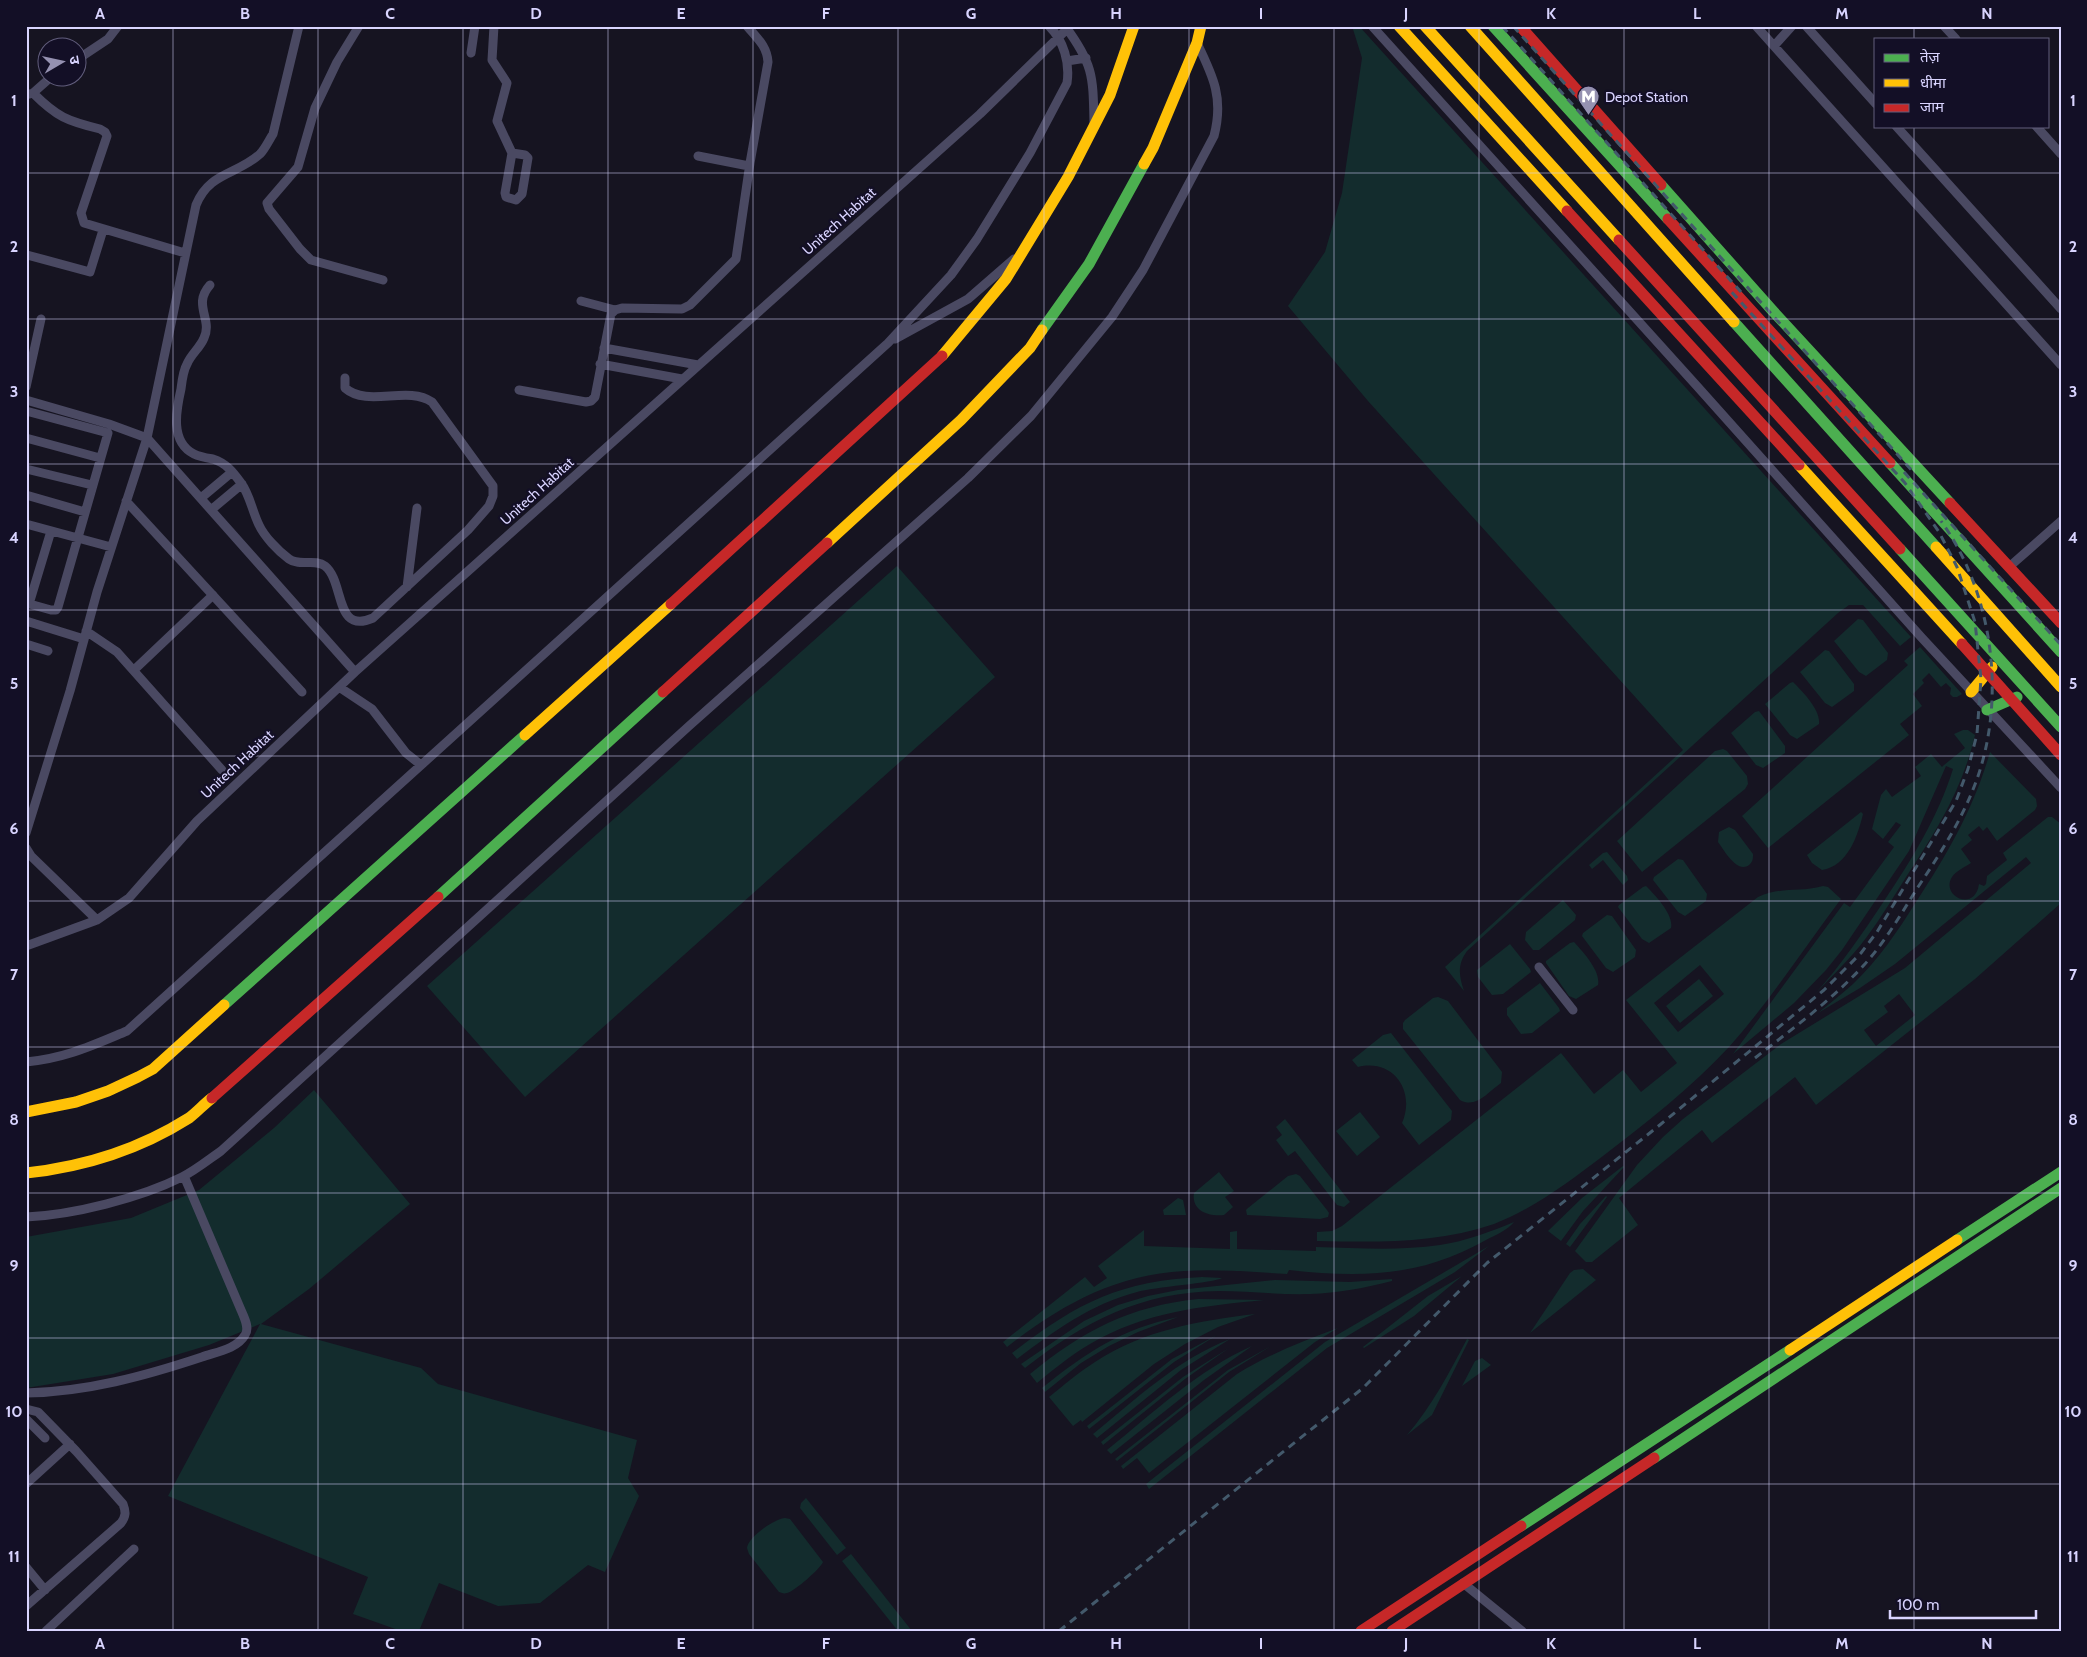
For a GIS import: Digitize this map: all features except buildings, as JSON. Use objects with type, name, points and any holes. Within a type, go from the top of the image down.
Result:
[{"type":"street","points":[[88,53],[108,40],[118,26]]},
{"type":"street","points":[[26,833],[111,547],[147,438],[196,205],[202,192],[210,183],[260,154],[273,134],[300,26]]},
{"type":"street","points":[[359,26],[337,62],[315,108],[298,167],[267,203],[269,209],[300,249],[312,260],[383,280]]},
{"type":"street","points":[[471,53],[475,26]]},
{"type":"street","points":[[494,26],[492,60],[507,83],[497,120],[512,153],[506,197],[516,200],[522,194],[528,158],[525,155],[512,153]]},
{"type":"street","points":[[581,301],[615,310],[622,308],[682,309],[690,305],[736,259],[749,166],[768,62],[763,44],[747,26]]},
{"type":"street","points":[[26,1062],[85,1050],[127,1031],[888,343],[950,275],[977,239],[1030,153],[1066,83],[1069,72],[1064,49],[1049,26]]},
{"type":"street","points":[[26,1112],[47,1110],[90,1098],[128,1084],[153,1069],[706,572],[754,526],[940,358],[1006,279],[1068,177],[1110,95],[1134,26]]},
{"type":"street","points":[[26,1173],[43,1172],[84,1163],[124,1150],[157,1136],[190,1117],[410,922],[961,420],[1030,348],[1089,264],[1153,148],[1197,43],[1201,26]]},
{"type":"street","points":[[1372,26],[1987,710],[2061,788]]},
{"type":"street","points":[[1399,26],[1988,671],[2061,755]]},
{"type":"street","points":[[1425,26],[2061,726]]},
{"type":"street","points":[[1470,26],[2061,687]]},
{"type":"street","points":[[1494,26],[2061,652]]},
{"type":"street","points":[[1520,26],[1772,310],[2061,623]]},
{"type":"street","points":[[1756,26],[2061,365]]},
{"type":"street","points":[[1774,46],[1792,26]]},
{"type":"street","points":[[1806,26],[1874,102]]},
{"type":"street","points":[[1944,26],[1955,38]]},
{"type":"street","points":[[1066,27],[1086,58],[1093,83],[1094,127]]},
{"type":"street","name":"Unitech Habitat","points":[[26,946],[97,920],[129,898],[197,821],[339,687],[980,114],[1066,27]]},
{"type":"street","points":[[26,1217],[44,1216],[111,1202],[154,1190],[184,1176],[221,1151],[689,726],[968,478],[1040,407],[1112,317],[1143,270],[1214,136],[1218,99],[1217,90],[1197,43]]},
{"type":"street","points":[[1067,62],[1086,58]]},
{"type":"street","points":[[29,94],[67,120],[105,132],[106,139],[90,182],[82,213],[84,223],[185,253]]},
{"type":"street","points":[[1898,128],[2061,309]]},
{"type":"street","points":[[2038,128],[2061,154]]},
{"type":"street","points":[[698,156],[749,166]]},
{"type":"street","points":[[27,255],[90,272],[103,230]]},
{"type":"street","points":[[888,343],[968,299],[1022,252]]},
{"type":"street","points":[[210,285],[203,293],[202,300],[206,333],[185,367],[176,412],[176,424],[180,440],[186,449],[196,455],[225,464],[242,484],[262,530],[286,557],[293,562],[322,564],[327,567],[348,618],[355,622],[364,622],[372,618],[468,530],[489,506],[493,496],[493,486],[432,402],[420,396],[357,395],[346,388],[345,378]]},
{"type":"street","points":[[518,390],[586,402],[591,401],[595,397],[600,364],[612,314],[615,310]]},
{"type":"street","points":[[26,387],[41,319]]},
{"type":"street","points":[[604,348],[698,365]]},
{"type":"street","points":[[600,364],[682,379]]},
{"type":"street","points":[[26,400],[109,424],[147,438],[356,672]]},
{"type":"street","points":[[26,411],[106,432],[107,434],[58,607],[51,610],[28,604],[51,530]]},
{"type":"street","points":[[26,438],[100,458]]},
{"type":"street","points":[[26,469],[92,485]]},
{"type":"street","points":[[201,498],[232,472]]},
{"type":"street","points":[[212,510],[242,484]]},
{"type":"street","points":[[26,496],[85,512]]},
{"type":"street","points":[[126,501],[302,692]]},
{"type":"street","points":[[407,586],[418,508]]},
{"type":"street","points":[[2009,567],[2061,521]]},
{"type":"street","points":[[26,524],[111,547]]},
{"type":"street","points":[[134,670],[212,595]]},
{"type":"street","points":[[26,621],[85,635],[117,652],[222,770]]},
{"type":"street","points":[[26,644],[48,650]]},
{"type":"street","points":[[1971,692],[1999,658]]},
{"type":"street","points":[[339,687],[372,709],[406,753],[421,764]]},
{"type":"street","points":[[1987,710],[2028,691]]},
{"type":"street","points":[[26,848],[31,856],[97,920]]},
{"type":"street","points":[[1539,967],[1573,1010]]},
{"type":"street","points":[[1361,1631],[2061,1172]]},
{"type":"street","points":[[26,1393],[46,1393],[92,1386],[165,1369],[227,1348],[247,1333],[247,1326],[241,1310],[184,1176]]},
{"type":"street","points":[[1392,1631],[2061,1188]]},
{"type":"street","points":[[26,1409],[38,1412],[70,1444],[123,1504],[126,1511],[121,1523],[26,1606]]},
{"type":"street","points":[[26,1419],[45,1438]]},
{"type":"street","points":[[26,1484],[70,1444]]},
{"type":"street","points":[[46,1631],[134,1549]]},
{"type":"street","points":[[26,1567],[45,1590]]},
{"type":"street","points":[[1463,1583],[1522,1631]]},
{"type":"green space","points":[[1352,26],[1359,26],[1911,637],[1900,646],[1863,605],[1849,605],[1838,613],[1467,951],[1460,966],[1464,991],[1445,967],[1683,750],[1368,401],[1288,306],[1325,252],[1342,193],[1362,58]]},
{"type":"green space","points":[[897,566],[995,677],[525,1097],[427,986]]},
{"type":"green space","points":[[1858,619],[1863,620],[1888,653],[1887,660],[1866,676],[1859,672],[1834,641]]},
{"type":"green space","points":[[1920,647],[1962,694],[1953,697],[1950,694],[1951,688],[1946,683],[1941,687],[1929,673],[1922,680],[1924,683],[1913,694],[1922,706],[1900,724],[1909,735],[1768,848],[1742,816],[1908,665],[1904,661]]},
{"type":"green space","points":[[1825,650],[1829,651],[1854,684],[1854,691],[1832,707],[1825,703],[1800,672]]},
{"type":"green space","points":[[1793,682],[1810,701],[1819,719],[1819,724],[1797,739],[1790,735],[1765,704]]},
{"type":"green space","points":[[1759,711],[1785,746],[1785,753],[1763,768],[1756,765],[1731,733],[1755,712]]},
{"type":"green space","points":[[1968,730],[1975,735],[1970,755],[1956,791],[1929,841],[1872,930],[1854,953],[1815,994],[1851,949],[1904,869],[1932,821],[1953,769],[1946,766],[1909,851],[1842,950],[1826,970],[1794,1003],[1733,1054],[1844,903],[1850,907],[1894,847],[1888,842],[1901,825],[1896,822],[1883,839],[1872,829],[1881,795],[1886,789],[1892,797],[1921,776],[1915,767],[1931,754],[1942,767],[1965,748],[1954,734]]},
{"type":"green space","points":[[1723,749],[1727,751],[1747,776],[1748,784],[1745,789],[1642,872],[1617,841],[1715,751]]},
{"type":"green space","points":[[1990,752],[2036,799],[2037,806],[2035,810],[1997,841],[1987,827],[1983,831],[1979,826],[1968,835],[1972,840],[1961,849],[1971,863],[1952,877],[1951,890],[1954,895],[1960,898],[1966,900],[1971,898],[1976,893],[1979,884],[1984,886],[1987,876],[2007,860],[2003,853],[2048,817],[2052,817],[2061,824],[2061,903],[1975,979],[1816,1105],[1795,1077],[1712,1143],[1702,1130],[1619,1198],[1638,1225],[1592,1262],[1586,1262],[1575,1251],[1637,1165],[1683,1119],[1781,1044],[1905,968],[2031,863],[2026,857],[1895,964],[1818,1013],[1862,975],[1895,934],[1928,884],[1959,830],[1984,773]],"holes":[[[1899,994],[1915,1015],[1876,1046],[1864,1030],[1888,1012],[1884,1006]]]},
{"type":"green space","points":[[1861,812],[1863,814],[1855,840],[1839,863],[1822,870],[1812,863],[1807,855]]},
{"type":"green space","points":[[1729,827],[1735,830],[1753,854],[1749,865],[1744,867],[1736,864],[1718,842],[1719,832]]},
{"type":"green space","points":[[1607,852],[1627,876],[1628,880],[1623,885],[1603,860],[1592,869],[1589,865],[1603,853]]},
{"type":"green space","points":[[1678,859],[1683,860],[1707,894],[1706,901],[1685,916],[1678,912],[1653,880],[1654,877]]},
{"type":"green space","points":[[1646,886],[1663,906],[1670,917],[1671,923],[1671,928],[1649,943],[1642,939],[1618,907]]},
{"type":"green space","points":[[1828,887],[1841,899],[1773,993],[1729,1047],[1684,1091],[1564,1185],[1509,1218],[1472,1231],[1406,1240],[1362,1242],[1317,1241],[1317,1232],[1332,1231],[1342,1226],[1561,1053],[1594,1094],[1623,1070],[1641,1092],[1677,1063],[1626,1000],[1758,897],[1775,892]],"holes":[[[1700,965],[1724,994],[1678,1032],[1654,1003]]]},
{"type":"green space","points":[[1563,900],[1576,915],[1575,920],[1539,950],[1533,950],[1525,940],[1526,932]]},
{"type":"green space","points":[[1607,915],[1612,916],[1636,950],[1635,957],[1613,972],[1606,968],[1582,936],[1583,933]]},
{"type":"green space","points":[[1574,942],[1594,968],[1598,980],[1598,985],[1576,999],[1569,996],[1546,963],[1546,961],[1570,943]]},
{"type":"green space","points":[[1510,944],[1531,972],[1503,994],[1492,995],[1478,977],[1477,970]]},
{"type":"green space","points":[[1699,979],[1713,996],[1680,1023],[1666,1006]]},
{"type":"green space","points":[[1540,983],[1560,1011],[1532,1033],[1521,1034],[1507,1015],[1507,1008]]},
{"type":"green space","points":[[1438,997],[1448,1001],[1502,1072],[1501,1083],[1477,1101],[1466,1102],[1460,1100],[1403,1029],[1405,1020],[1433,998]]},
{"type":"green space","points":[[1391,1033],[1452,1111],[1451,1120],[1419,1145],[1402,1123],[1406,1111],[1406,1099],[1398,1080],[1391,1072],[1382,1067],[1358,1067],[1352,1060],[1383,1035]]},
{"type":"green space","points":[[314,1090],[410,1204],[309,1289],[261,1324],[421,1368],[438,1384],[637,1440],[628,1478],[639,1496],[605,1572],[588,1565],[540,1603],[498,1606],[439,1583],[419,1631],[401,1631],[353,1614],[368,1577],[168,1496],[260,1324],[209,1345],[113,1374],[26,1388],[26,1237],[131,1218],[199,1190],[274,1128]]},
{"type":"green space","points":[[1360,1112],[1380,1137],[1357,1156],[1336,1131]]},
{"type":"green space","points":[[1285,1119],[1350,1202],[1344,1207],[1337,1205],[1295,1151],[1288,1156],[1276,1140],[1282,1135],[1276,1127]]},
{"type":"green space","points":[[1623,1166],[1583,1211],[1561,1241],[1548,1231],[1582,1198]]},
{"type":"green space","points":[[1219,1172],[1234,1191],[1225,1197],[1233,1207],[1224,1215],[1207,1214],[1202,1212],[1195,1204],[1194,1193]]},
{"type":"green space","points":[[1296,1174],[1300,1176],[1327,1210],[1329,1213],[1328,1217],[1320,1219],[1247,1215],[1246,1210],[1248,1208],[1288,1176]]},
{"type":"green space","points":[[1606,1196],[1570,1247],[1566,1244],[1580,1224]]},
{"type":"green space","points":[[1178,1198],[1183,1200],[1186,1215],[1164,1215],[1163,1210]]},
{"type":"green space","points":[[1514,1222],[1501,1232],[1462,1252],[1414,1268],[1390,1272],[1341,1274],[1289,1270],[1287,1274],[1197,1270],[1134,1279],[1111,1286],[1068,1306],[1007,1347],[1003,1342],[1085,1277],[1094,1287],[1107,1278],[1098,1266],[1144,1230],[1144,1246],[1230,1249],[1230,1232],[1237,1231],[1237,1249],[1316,1251],[1316,1247],[1394,1249],[1440,1245],[1478,1236]]},
{"type":"green space","points":[[1489,1246],[1455,1272],[1327,1348],[1149,1489],[1146,1484],[1325,1342]]},
{"type":"green space","points":[[1583,1269],[1596,1280],[1530,1333],[1570,1273],[1574,1270]]},
{"type":"green space","points":[[1462,1276],[1414,1316],[1363,1347],[1428,1296]]},
{"type":"green space","points":[[1222,1278],[1208,1282],[1145,1290],[1120,1297],[1074,1320],[1045,1338],[1017,1359],[1012,1353],[1057,1321],[1100,1298],[1146,1284],[1173,1279]]},
{"type":"green space","points":[[1392,1279],[1392,1281],[1362,1288],[1310,1294],[1219,1291],[1164,1297],[1139,1303],[1115,1312],[1070,1336],[1025,1368],[1021,1364],[1084,1321],[1118,1305],[1148,1296],[1178,1290],[1275,1280],[1350,1282]]},
{"type":"green space","points":[[1198,1299],[1264,1300],[1196,1308],[1131,1324],[1110,1333],[1069,1357],[1037,1383],[1030,1374],[1069,1345],[1108,1323],[1150,1308],[1173,1302]]},
{"type":"green space","points":[[1255,1314],[1218,1327],[1185,1344],[1154,1364],[1082,1422],[1081,1420],[1073,1426],[1049,1397],[1089,1366],[1133,1342],[1192,1324]]},
{"type":"green space","points":[[1178,1317],[1138,1332],[1109,1346],[1081,1363],[1045,1392],[1042,1388],[1074,1363],[1122,1335]]},
{"type":"green space","points":[[1338,1328],[1315,1342],[1149,1473],[1137,1458],[1123,1469],[1121,1466],[1237,1374],[1274,1354]]},
{"type":"green space","points":[[1217,1335],[1174,1362],[1089,1429],[1087,1426],[1172,1359]]},
{"type":"green space","points":[[1230,1339],[1181,1370],[1097,1438],[1093,1434],[1175,1369],[1211,1347]]},
{"type":"green space","points":[[1467,1339],[1469,1340],[1432,1415],[1407,1435],[1447,1377]]},
{"type":"green space","points":[[1252,1346],[1204,1380],[1111,1454],[1107,1450],[1159,1407],[1213,1367]]},
{"type":"green space","points":[[1271,1346],[1229,1372],[1117,1461],[1115,1459],[1228,1370]]},
{"type":"green space","points":[[1229,1348],[1185,1379],[1103,1445],[1101,1442],[1183,1377]]},
{"type":"green space","points":[[1482,1358],[1491,1365],[1462,1386],[1475,1361]]},
{"type":"green space","points":[[806,1498],[846,1548],[837,1555],[800,1508],[801,1503]]},
{"type":"green space","points":[[785,1518],[790,1519],[823,1562],[801,1584],[785,1593],[779,1592],[749,1554],[747,1548],[748,1544],[762,1529]]},
{"type":"green space","points":[[851,1554],[912,1631],[898,1631],[842,1561]]},
{"type":"railway","points":[[1502,26],[1741,292]]},
{"type":"railway","points":[[1513,26],[1915,474]]},
{"type":"railway","points":[[1059,1631],[1363,1388],[1487,1263],[1661,1124],[1824,990],[1861,953],[1877,932],[1956,801],[1968,769],[1977,734],[1981,679],[1975,622],[1957,567],[1939,532],[1905,483],[1728,288]]},
{"type":"railway","points":[[1904,472],[2061,645]]},
{"type":"railway","points":[[1755,1058],[1825,1002],[1852,978],[1872,956],[1940,853],[1972,792],[1983,759],[1990,724],[1992,688],[1990,652],[1984,617],[1974,583],[1959,551],[1941,521]]},
{"type":"traffic: fast","points":[[1493,26],[1668,219]]},
{"type":"traffic: fast","points":[[1042,330],[1089,264],[1144,164]]},
{"type":"traffic: fast","points":[[1661,185],[1772,310],[1950,503]]},
{"type":"traffic: fast","points":[[1734,322],[1936,547]]},
{"type":"traffic: fast","points":[[1890,463],[2061,652]]},
{"type":"traffic: fast","points":[[1900,549],[2061,727]]},
{"type":"traffic: fast","points":[[438,897],[663,692]]},
{"type":"traffic: fast","points":[[1987,710],[2017,697]]},
{"type":"traffic: fast","points":[[224,1005],[525,735]]},
{"type":"traffic: fast","points":[[1957,1240],[2061,1172]]},
{"type":"traffic: fast","points":[[1654,1458],[2061,1188]]},
{"type":"traffic: fast","points":[[1521,1526],[1790,1350]]},
{"type":"traffic: slow","points":[[942,356],[1006,279],[1068,177],[1110,95],[1134,26]]},
{"type":"traffic: slow","points":[[1144,164],[1153,148],[1197,43],[1201,26]]},
{"type":"traffic: slow","points":[[1399,26],[1567,211]]},
{"type":"traffic: slow","points":[[1425,26],[1619,240]]},
{"type":"traffic: slow","points":[[1470,26],[1734,322]]},
{"type":"traffic: slow","points":[[827,543],[961,420],[1030,348],[1042,330]]},
{"type":"traffic: slow","points":[[1799,465],[1962,644]]},
{"type":"traffic: slow","points":[[1936,547],[2061,687]]},
{"type":"traffic: slow","points":[[525,735],[671,604]]},
{"type":"traffic: slow","points":[[1971,692],[1992,667]]},
{"type":"traffic: slow","points":[[26,1112],[76,1102],[108,1091],[153,1069],[224,1005]]},
{"type":"traffic: slow","points":[[26,1173],[90,1161],[151,1139],[189,1118],[212,1098]]},
{"type":"traffic: slow","points":[[1790,1350],[1957,1240]]},
{"type":"traffic: jam","points":[[1520,26],[1661,185]]},
{"type":"traffic: jam","points":[[1567,211],[1799,465]]},
{"type":"traffic: jam","points":[[1668,219],[1890,463]]},
{"type":"traffic: jam","points":[[1619,240],[1900,549]]},
{"type":"traffic: jam","points":[[671,604],[942,356]]},
{"type":"traffic: jam","points":[[1950,503],[2061,623]]},
{"type":"traffic: jam","points":[[663,692],[827,543]]},
{"type":"traffic: jam","points":[[1962,644],[2061,755]]},
{"type":"traffic: jam","points":[[212,1098],[438,897]]},
{"type":"traffic: jam","points":[[1392,1631],[1654,1458]]},
{"type":"traffic: jam","points":[[1361,1631],[1521,1526]]},
{"type":"place","name":"Depot Station","points":[[1589,116]]}]
